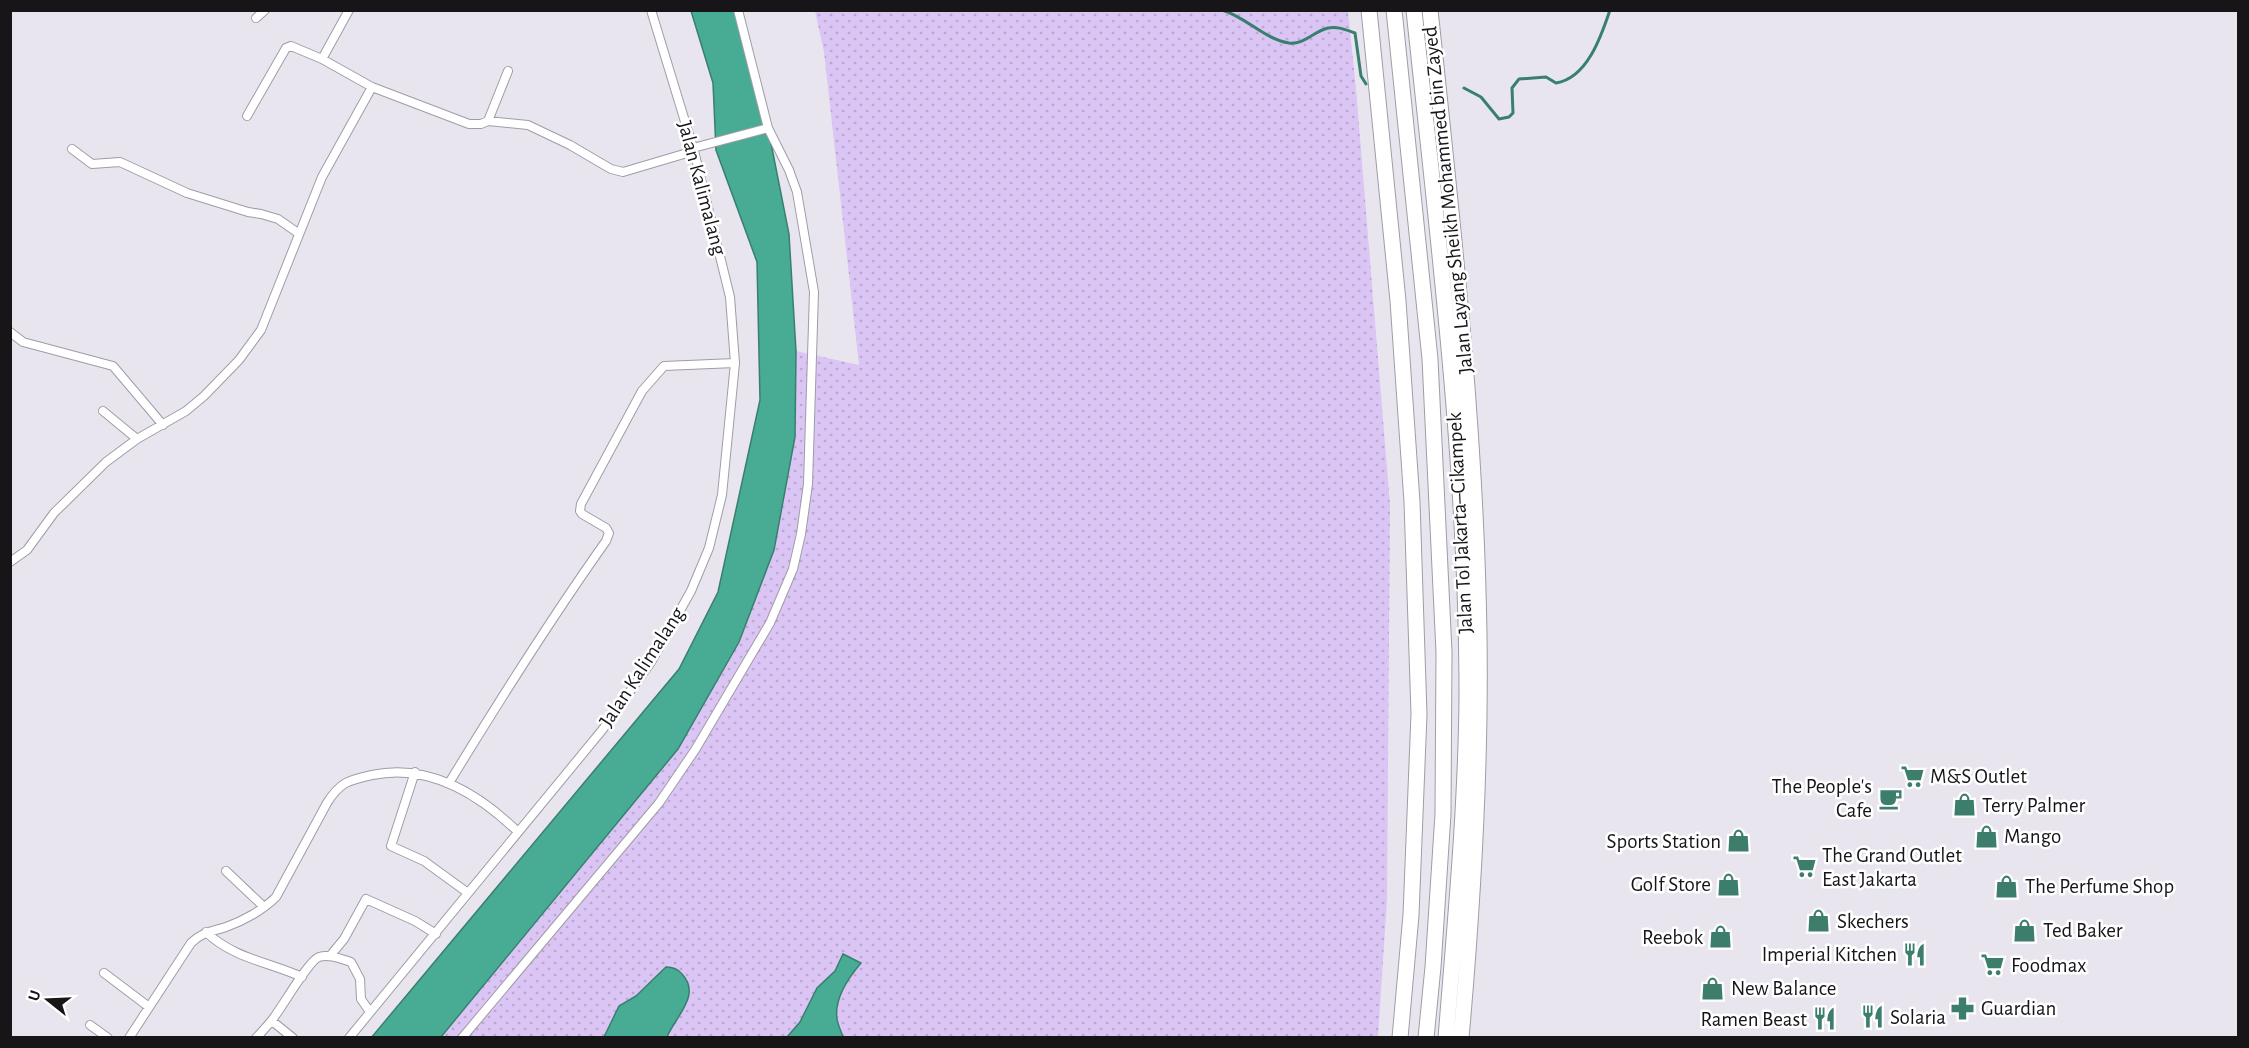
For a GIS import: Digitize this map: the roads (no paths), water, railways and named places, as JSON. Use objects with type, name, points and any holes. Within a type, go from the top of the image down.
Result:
[{"type":"highway","points":[[1369,10],[1398,301],[1412,502],[1419,714],[1411,915],[1400,1038]]},
{"type":"highway","name":"Jalan Tol Jakarta–Cikampek","points":[[1394,10],[1428,325],[1443,640],[1443,814],[1426,1038]]},
{"type":"highway","name":"Jalan Tol Jakarta–Cikampek","points":[[1414,10],[1451,366],[1466,638],[1465,781],[1446,1038]]},
{"type":"highway","name":"Jalan Layang Sheikh Mohammed bin Zayed","points":[[1430,10],[1462,328],[1472,463],[1479,634],[1478,804],[1461,1038]]},
{"type":"street","points":[[256,18],[265,10]]},
{"type":"street","points":[[322,59],[349,10]]},
{"type":"street","name":"Jalan Kalimalang","points":[[349,1038],[603,729],[651,662],[691,591],[709,548],[720,504],[735,363],[730,297],[693,149],[651,10]]},
{"type":"street","points":[[462,1038],[659,803],[695,750],[770,623],[793,569],[808,484],[814,292],[797,192],[789,170],[764,129],[738,10]]},
{"type":"street","points":[[247,116],[285,48],[291,46],[322,59],[372,87],[469,124],[481,124],[488,121],[528,125],[570,145],[611,169],[623,172],[702,145],[764,129]]},
{"type":"street","points":[[488,121],[508,71]]},
{"type":"street","points":[[10,562],[27,550],[54,513],[106,462],[204,396],[239,360],[261,330],[322,177],[372,87]]},
{"type":"street","points":[[72,149],[92,164],[120,162],[187,193],[278,219],[298,233]]},
{"type":"street","points":[[10,332],[23,342],[113,366],[163,425]]},
{"type":"street","points":[[449,783],[561,604],[606,541],[609,533],[606,528],[582,513],[581,504],[642,392],[664,366],[735,363]]},
{"type":"street","points":[[103,411],[137,439]]},
{"type":"street","points":[[129,1038],[191,943],[206,932],[238,923],[270,903],[281,890],[314,826],[338,787],[356,779],[384,772],[415,772],[449,783],[486,804],[518,832]]},
{"type":"street","points":[[415,772],[391,846],[424,861],[468,893]]},
{"type":"street","points":[[225,870],[264,907]]},
{"type":"street","points":[[330,956],[344,939],[366,899],[415,921],[436,934]]},
{"type":"street","points":[[206,932],[234,953],[274,965],[302,977]]},
{"type":"street","points":[[256,1038],[272,1021],[316,958],[330,956],[351,962],[360,979],[361,999],[370,1012]]},
{"type":"street","points":[[104,973],[149,1007]]},
{"type":"street","points":[[272,1021],[293,1038]]},
{"type":"street","points":[[90,1025],[108,1038]]},
{"type":"waterway","points":[[1222,10],[1271,37],[1289,43],[1299,42],[1328,28],[1339,28],[1355,33],[1361,76],[1366,84]]},
{"type":"waterway","points":[[1464,88],[1481,97],[1499,119],[1509,117],[1513,113],[1512,88],[1519,79],[1546,77],[1556,83],[1567,80],[1584,65],[1597,44],[1610,10]]},
{"type":"place","name":"M&S Outlet","points":[[1912,776]]},
{"type":"place","name":"The People's Cafe","points":[[1890,798]]},
{"type":"place","name":"Terry Palmer","points":[[1964,805]]},
{"type":"place","name":"Mango","points":[[1986,836]]},
{"type":"place","name":"Sports Station","points":[[1739,841]]},
{"type":"place","name":"The Grand Outlet East Jakarta","points":[[1804,867]]},
{"type":"place","name":"Golf Store","points":[[1729,884]]},
{"type":"place","name":"The Perfume Shop","points":[[2007,886]]},
{"type":"place","name":"Skechers","points":[[1819,921]]},
{"type":"place","name":"Ted Baker","points":[[2025,930]]},
{"type":"place","name":"Reebok","points":[[1721,937]]},
{"type":"place","name":"Imperial Kitchen","points":[[1915,954]]},
{"type":"place","name":"Foodmax","points":[[1993,965]]},
{"type":"place","name":"New Balance","points":[[1713,988]]},
{"type":"place","name":"Guardian","points":[[1963,1008]]},
{"type":"place","name":"Solaria","points":[[1872,1017]]},
{"type":"place","name":"Ramen Beast","points":[[1825,1019]]}]
